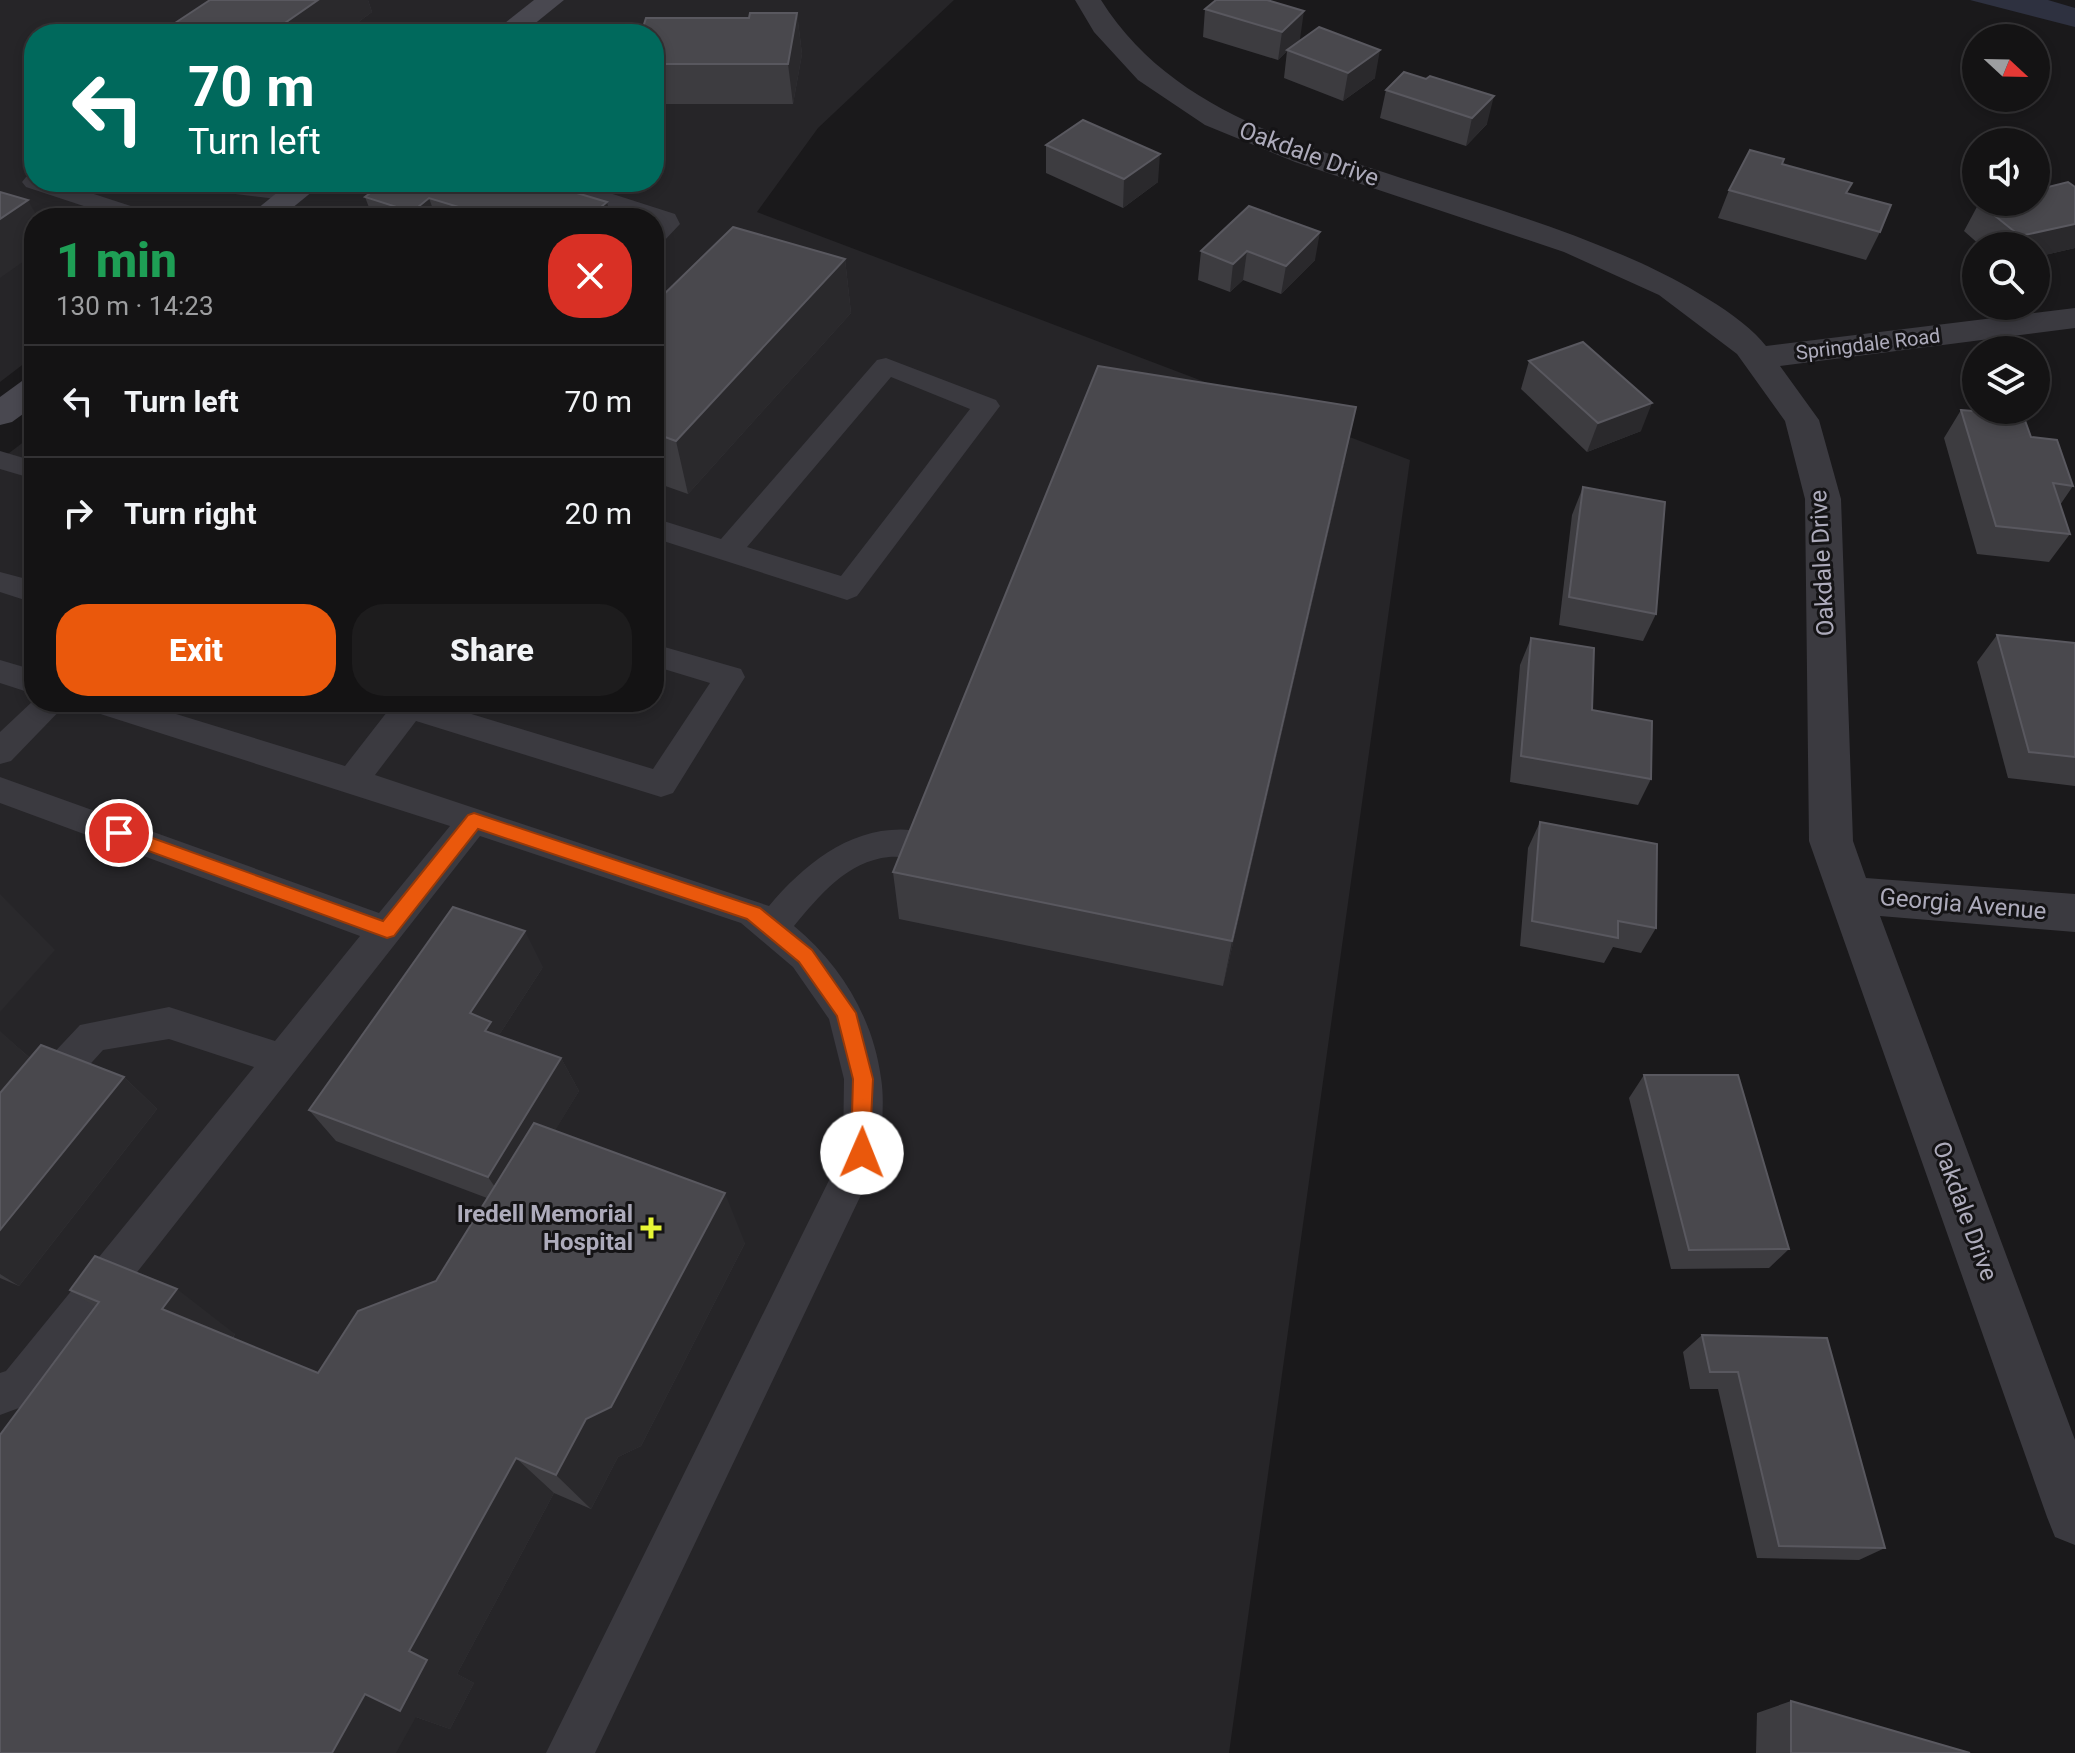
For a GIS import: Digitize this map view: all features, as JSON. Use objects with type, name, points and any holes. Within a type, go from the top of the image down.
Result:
[{"type":"main road","points":[[519,24],[551,0]]},
{"type":"main road","points":[[274,208],[296,192]]},
{"type":"main road","points":[[0,414],[24,396]]},
{"type":"street","name":"Oakdale Drive","points":[[1088,0],[1104,26],[1148,74],[1215,119],[1305,156],[1575,245],[1670,288],[1749,347],[1802,420],[1823,499],[1831,841],[2075,1517]]},
{"type":"street","name":"Springdale Road","points":[[1757,358],[2075,318]]},
{"type":"street","name":"Georgia Avenue","points":[[1851,895],[2075,913]]},
{"type":"lane","points":[[65,192],[116,208]]},
{"type":"lane","points":[[594,195],[634,208]]},
{"type":"lane","points":[[664,531],[847,589],[987,406],[886,366],[727,551]]},
{"type":"lane","points":[[0,460],[24,467]]},
{"type":"lane","points":[[0,582],[24,589]]},
{"type":"lane","points":[[427,712],[661,784],[730,677],[664,658]]},
{"type":"lane","points":[[0,671],[24,679]]},
{"type":"lane","points":[[0,752],[42,712]]},
{"type":"lane","points":[[131,712],[474,820],[753,913],[805,956],[846,1013],[863,1079],[862,1153],[570,1753]]},
{"type":"lane","points":[[352,781],[396,712]]},
{"type":"lane","points":[[0,790],[387,931]]},
{"type":"lane","points":[[0,1394],[20,1387],[474,820]]},
{"type":"lane","points":[[771,929],[799,895],[832,864],[865,847],[898,840],[928,846]]},
{"type":"lane","points":[[0,1137],[93,1036],[169,1023],[284,1060]]},
{"type":"shaded area","name":"Iredell Memorial Hospital","points":[[0,0],[954,0],[818,128],[757,212],[1410,460],[1229,1753],[0,1753],[0,460],[24,442],[24,712],[664,712],[664,208],[24,208],[24,364],[0,382]]},
{"type":"water","points":[[1970,0],[2048,0],[2075,8],[2075,27]]},
{"type":"building","points":[[210,0],[318,0],[283,24],[175,23]]},
{"type":"building","points":[[1216,0],[1267,0],[1304,11],[1282,32],[1205,9]]},
{"type":"building","points":[[750,13],[797,13],[788,64],[664,64],[664,24],[644,24],[646,18],[749,18]]},
{"type":"building","points":[[1319,27],[1380,50],[1348,73],[1287,50]]},
{"type":"building","points":[[1404,72],[1426,79],[1430,76],[1494,96],[1472,118],[1386,90]]},
{"type":"building","points":[[1083,120],[1160,154],[1124,179],[1046,145]]},
{"type":"building","points":[[1750,150],[1784,159],[1782,164],[1852,183],[1846,193],[1891,205],[1880,232],[1729,190]]},
{"type":"building","points":[[2068,182],[2075,187],[2075,224],[2038,232],[2015,232],[1995,216],[2050,216],[2050,186]]},
{"type":"building","points":[[0,192],[28,200],[0,219]]},
{"type":"building","points":[[372,192],[574,192],[607,202],[600,208],[462,208],[429,198],[417,208],[399,208],[365,197]]},
{"type":"building","points":[[1249,206],[1320,232],[1286,266],[1247,251],[1233,264],[1201,251]]},
{"type":"building","points":[[733,227],[845,259],[676,441],[664,437],[664,294]]},
{"type":"building","points":[[1583,342],[1652,403],[1598,423],[1529,361]]},
{"type":"building","points":[[1098,366],[1356,407],[1232,941],[893,872]]},
{"type":"building","points":[[1965,424],[2026,424],[2031,437],[2057,440],[2073,486],[2053,483],[2070,534],[1996,526]]},
{"type":"building","points":[[1583,487],[1665,502],[1656,614],[1569,597]]},
{"type":"building","points":[[1997,635],[2075,643],[2075,757],[2029,752]]},
{"type":"building","points":[[1531,638],[1594,648],[1592,710],[1652,721],[1651,779],[1521,756]]},
{"type":"building","points":[[1540,822],[1657,844],[1656,928],[1618,921],[1618,938],[1532,921]]},
{"type":"building","points":[[453,907],[525,931],[470,1013],[491,1022],[485,1031],[561,1058],[488,1177],[309,1110]]},
{"type":"building","points":[[41,1045],[124,1077],[0,1230],[0,1093]]},
{"type":"building","points":[[1644,1075],[1738,1075],[1789,1249],[1689,1250]]},
{"type":"building","points":[[534,1123],[725,1193],[611,1407],[586,1419],[556,1475],[516,1458],[409,1651],[427,1660],[400,1711],[365,1694],[332,1753],[0,1753],[0,1435],[99,1302],[70,1290],[95,1256],[177,1289],[162,1309],[318,1373],[358,1311],[436,1281]]},
{"type":"building","points":[[1702,1335],[1827,1338],[1885,1548],[1779,1546],[1738,1372],[1710,1372]]},
{"type":"building","points":[[1791,1701],[1970,1753],[1791,1753]]},
{"type":"place","name":"Iredell Memorial Hospital","points":[[651,1228]]},
{"type":"route","points":[[119,833],[387,931],[474,820],[753,913],[805,956],[846,1013],[863,1079],[862,1153]]}]
